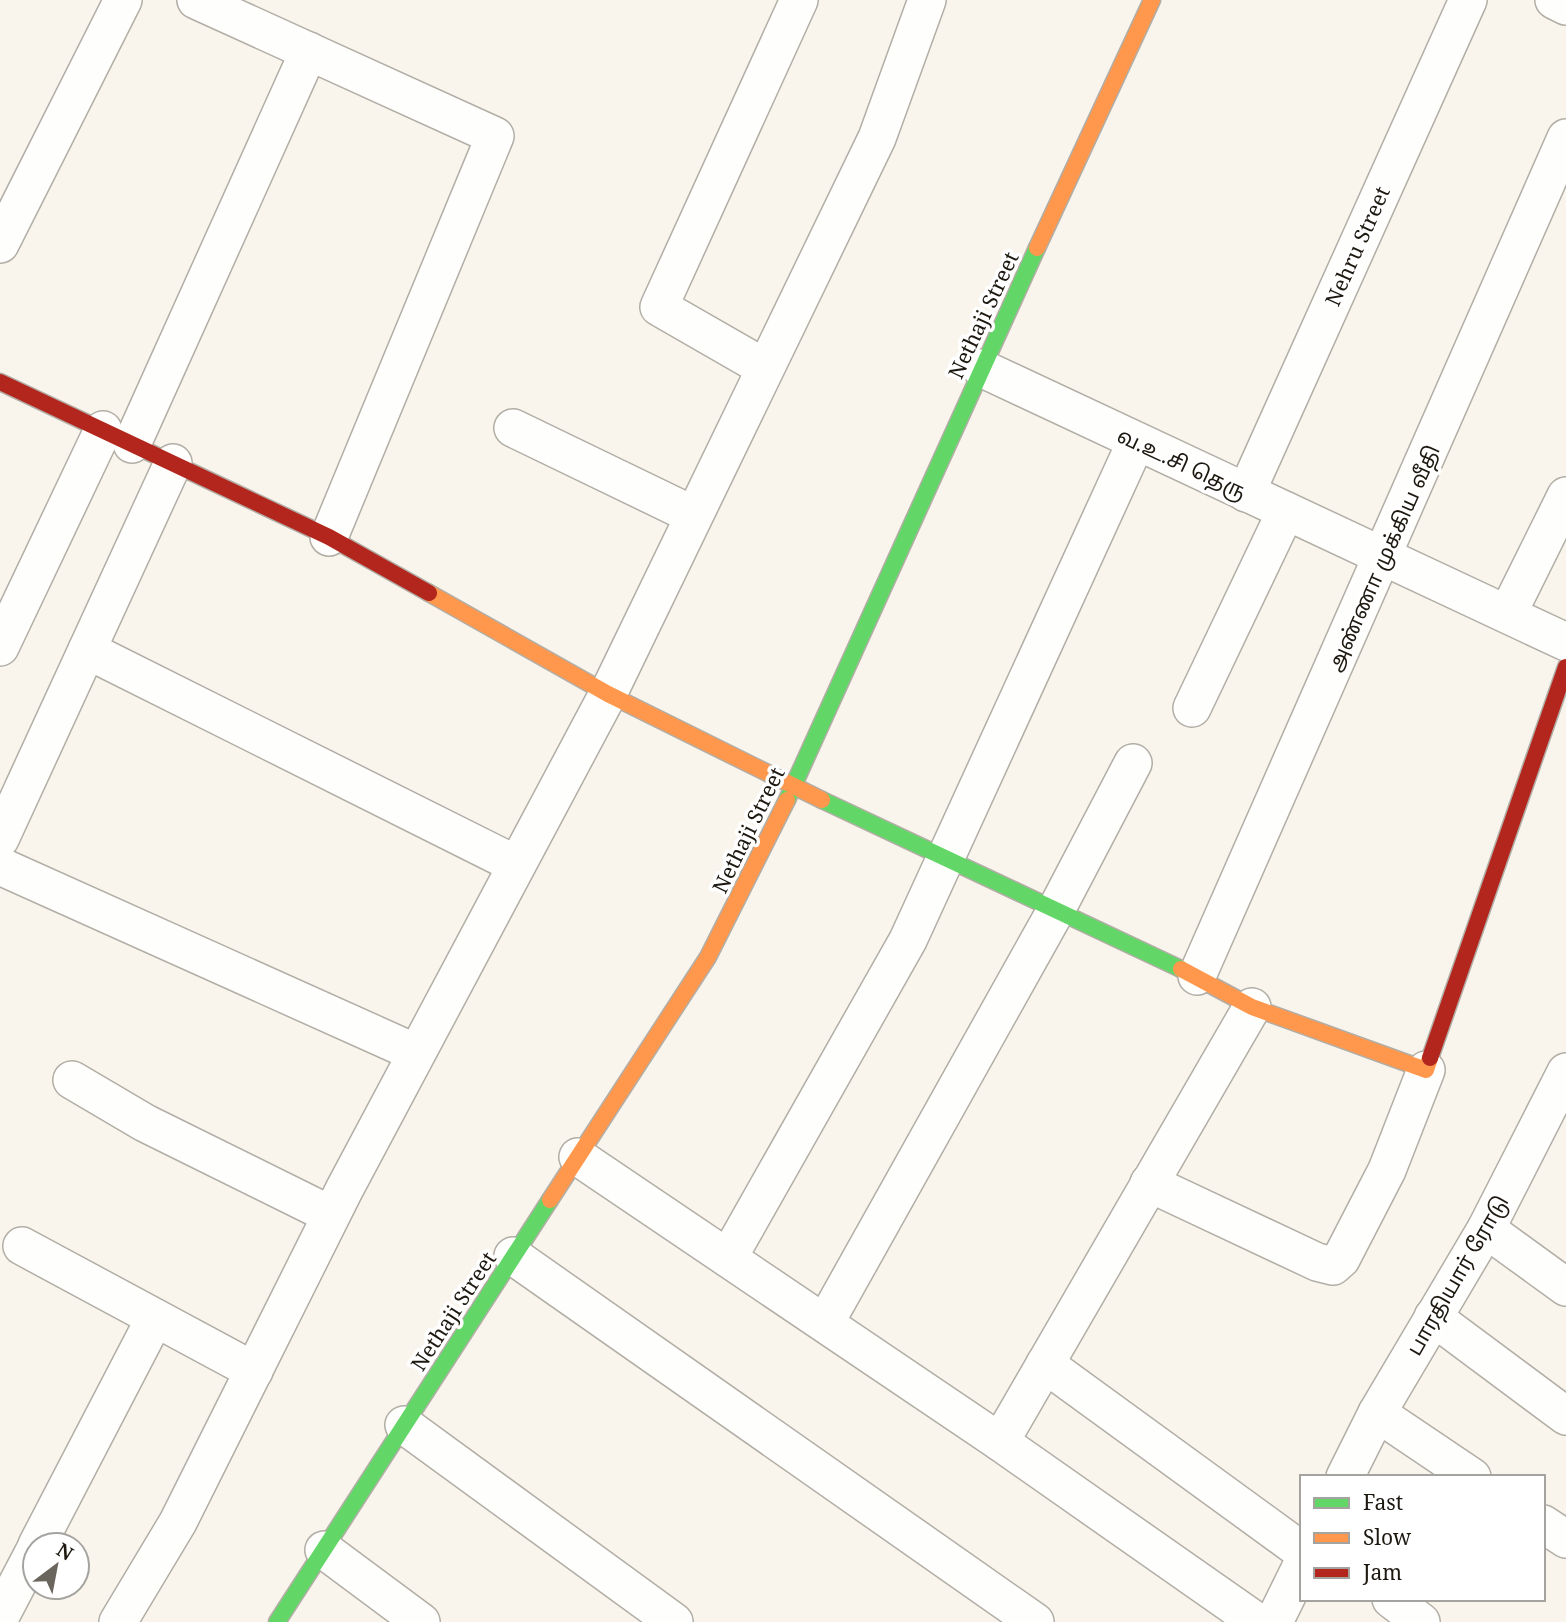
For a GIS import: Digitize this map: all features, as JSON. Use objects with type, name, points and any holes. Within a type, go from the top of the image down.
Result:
[{"type":"street","points":[[0,244],[123,0]]},
{"type":"street","points":[[196,0],[495,136],[329,537]]},
{"type":"street","points":[[765,368],[659,307],[799,0]]},
{"type":"street","points":[[118,1622],[178,1522],[331,1216],[515,864],[608,694],[877,138],[927,0]]},
{"type":"street","name":"Nethaji Street","points":[[277,1622],[708,957],[795,784],[981,368],[1152,0]]},
{"type":"street","name":"Nehru Street","points":[[1246,493],[1468,0]]},
{"type":"street","points":[[1554,0],[1566,6]]},
{"type":"street","points":[[0,647],[117,437],[309,51]]},
{"type":"street","name":"அண்ணா முக்கிய வீதி","points":[[1198,976],[1566,138]]},
{"type":"street","name":"வ.உ.சி தெரு","points":[[981,368],[1566,642]]},
{"type":"street","points":[[0,382],[329,537],[608,694],[947,861],[1198,976],[1252,1007],[1426,1070]]},
{"type":"street","points":[[513,428],[693,515]]},
{"type":"street","points":[[728,1258],[908,940],[947,861],[1136,442]]},
{"type":"street","points":[[0,839],[173,463]]},
{"type":"street","points":[[1508,613],[1566,496]]},
{"type":"street","points":[[1192,708],[1286,511]]},
{"type":"street","points":[[87,650],[515,864]]},
{"type":"street","points":[[1149,1183],[1317,1262],[1333,1266],[1341,1259],[1387,1170],[1426,1070],[1566,667]]},
{"type":"street","points":[[825,1323],[1055,912],[1133,763]]},
{"type":"street","points":[[0,866],[416,1053]]},
{"type":"street","points":[[1000,1442],[1252,1007]]},
{"type":"street","points":[[72,1080],[145,1122],[331,1216]]},
{"type":"street","name":"பாரதியார் ரோடு","points":[[1346,1475],[1377,1413],[1486,1229],[1561,1095]]},
{"type":"street","points":[[578,1157],[1000,1442],[1257,1622]]},
{"type":"street","points":[[1486,1229],[1566,1287]]},
{"type":"street","points":[[22,1246],[254,1371]]},
{"type":"street","points":[[513,1256],[1035,1622]]},
{"type":"street","points":[[1433,1317],[1566,1416]]},
{"type":"street","points":[[44,1531],[155,1318]]},
{"type":"street","points":[[1045,1364],[1300,1550]]},
{"type":"street","points":[[1377,1413],[1469,1475]]},
{"type":"street","points":[[404,1425],[674,1622]]},
{"type":"street","points":[[1545,1525],[1566,1539]]},
{"type":"street","points":[[324,1550],[401,1616]]},
{"type":"street","points":[[1274,1622],[1300,1569]]},
{"type":"street","points":[[0,1617],[21,1576]]},
{"type":"street","points":[[1394,1601],[1421,1622]]},
{"type":"traffic: fast","points":[[787,800],[1037,248]]},
{"type":"traffic: fast","points":[[822,800],[1181,969]]},
{"type":"traffic: fast","points":[[277,1622],[550,1200]]},
{"type":"traffic: slow","points":[[1037,248],[1152,0]]},
{"type":"traffic: slow","points":[[429,593],[608,694],[822,800]]},
{"type":"traffic: slow","points":[[550,1200],[708,957],[787,800]]},
{"type":"traffic: slow","points":[[1181,969],[1252,1007],[1426,1070],[1430,1058]]},
{"type":"traffic: jam","points":[[0,382],[329,537],[429,593]]},
{"type":"traffic: jam","points":[[1430,1058],[1566,667]]}]
